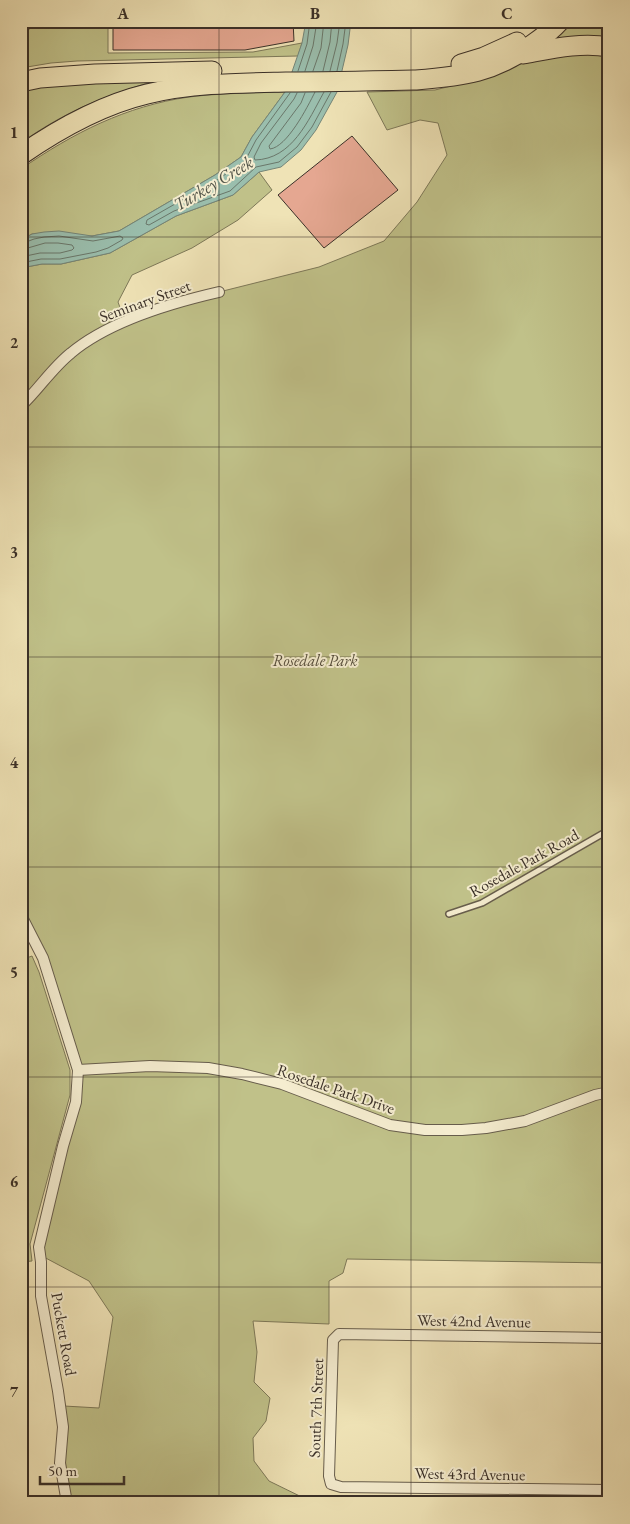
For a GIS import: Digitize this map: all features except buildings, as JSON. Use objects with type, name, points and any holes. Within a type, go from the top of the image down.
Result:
[{"type":"highway","points":[[364,75],[460,64],[484,57],[523,38],[544,21]]},
{"type":"highway","points":[[21,82],[40,78],[95,74],[451,77],[494,67],[519,54],[560,21]]},
{"type":"highway","points":[[519,54],[589,44],[609,47]]},
{"type":"highway","points":[[21,155],[48,136],[73,122],[109,106],[146,94],[190,85],[262,76]]},
{"type":"street","name":"Seminary Street","points":[[21,406],[71,353],[93,336],[141,315],[189,299],[219,292]]},
{"type":"street","name":"Puckett Road","points":[[21,915],[42,958],[78,1070],[76,1102],[63,1146],[39,1247],[41,1296],[63,1427],[60,1462],[67,1503]]},
{"type":"street","name":"Rosedale Park Drive","points":[[78,1070],[150,1066],[208,1068],[282,1084],[390,1126],[425,1130],[486,1128],[525,1121],[595,1095],[609,1092]]},
{"type":"street","name":"West 42nd Avenue","points":[[339,1334],[609,1338]]},
{"type":"street","name":"South 7th Street","points":[[331,1484],[329,1476],[333,1340],[339,1334]]},
{"type":"street","name":"West 43rd Avenue","points":[[331,1484],[340,1488],[609,1490]]},
{"type":"lane","name":"Rosedale Park Road","points":[[449,914],[482,903],[609,830]]},
{"type":"green space","points":[[41,21],[108,21],[108,53],[253,52],[302,43],[298,56],[77,61],[21,68],[21,35]]},
{"type":"green space","points":[[568,21],[609,21],[609,40],[553,38]]},
{"type":"green space","name":"Rosedale Park","points":[[588,54],[609,57],[609,1263],[347,1259],[343,1273],[329,1281],[329,1324],[253,1321],[257,1352],[254,1382],[270,1398],[266,1421],[253,1438],[254,1461],[269,1481],[314,1503],[72,1503],[65,1463],[64,1406],[99,1408],[113,1317],[89,1281],[40,1255],[78,1070],[69,1038],[21,915],[21,268],[42,264],[61,264],[110,253],[176,216],[233,195],[259,172],[272,190],[238,220],[192,248],[132,275],[118,302],[125,321],[219,292],[319,267],[384,241],[417,202],[447,155],[438,123],[420,120],[387,130],[367,92],[435,90],[487,77],[511,66],[559,56]]},
{"type":"green space","points":[[147,79],[148,83],[98,100],[66,115],[21,143],[21,87]]},
{"type":"green space","points":[[285,92],[252,137],[241,157],[215,175],[119,231],[92,236],[32,234],[21,240],[21,169],[60,144],[122,114],[166,101],[237,93]]},
{"type":"green space","points":[[32,956],[39,972],[70,1070],[70,1095],[30,1244],[32,1261],[21,1262],[21,960]]},
{"type":"water","name":"Turkey Creek","points":[[306,21],[351,21],[348,45],[337,92],[316,130],[301,150],[281,167],[259,172],[233,195],[176,216],[110,253],[61,264],[42,264],[21,268],[21,240],[32,234],[59,231],[92,236],[119,231],[215,175],[241,157],[252,137],[285,92],[302,43]]}]
